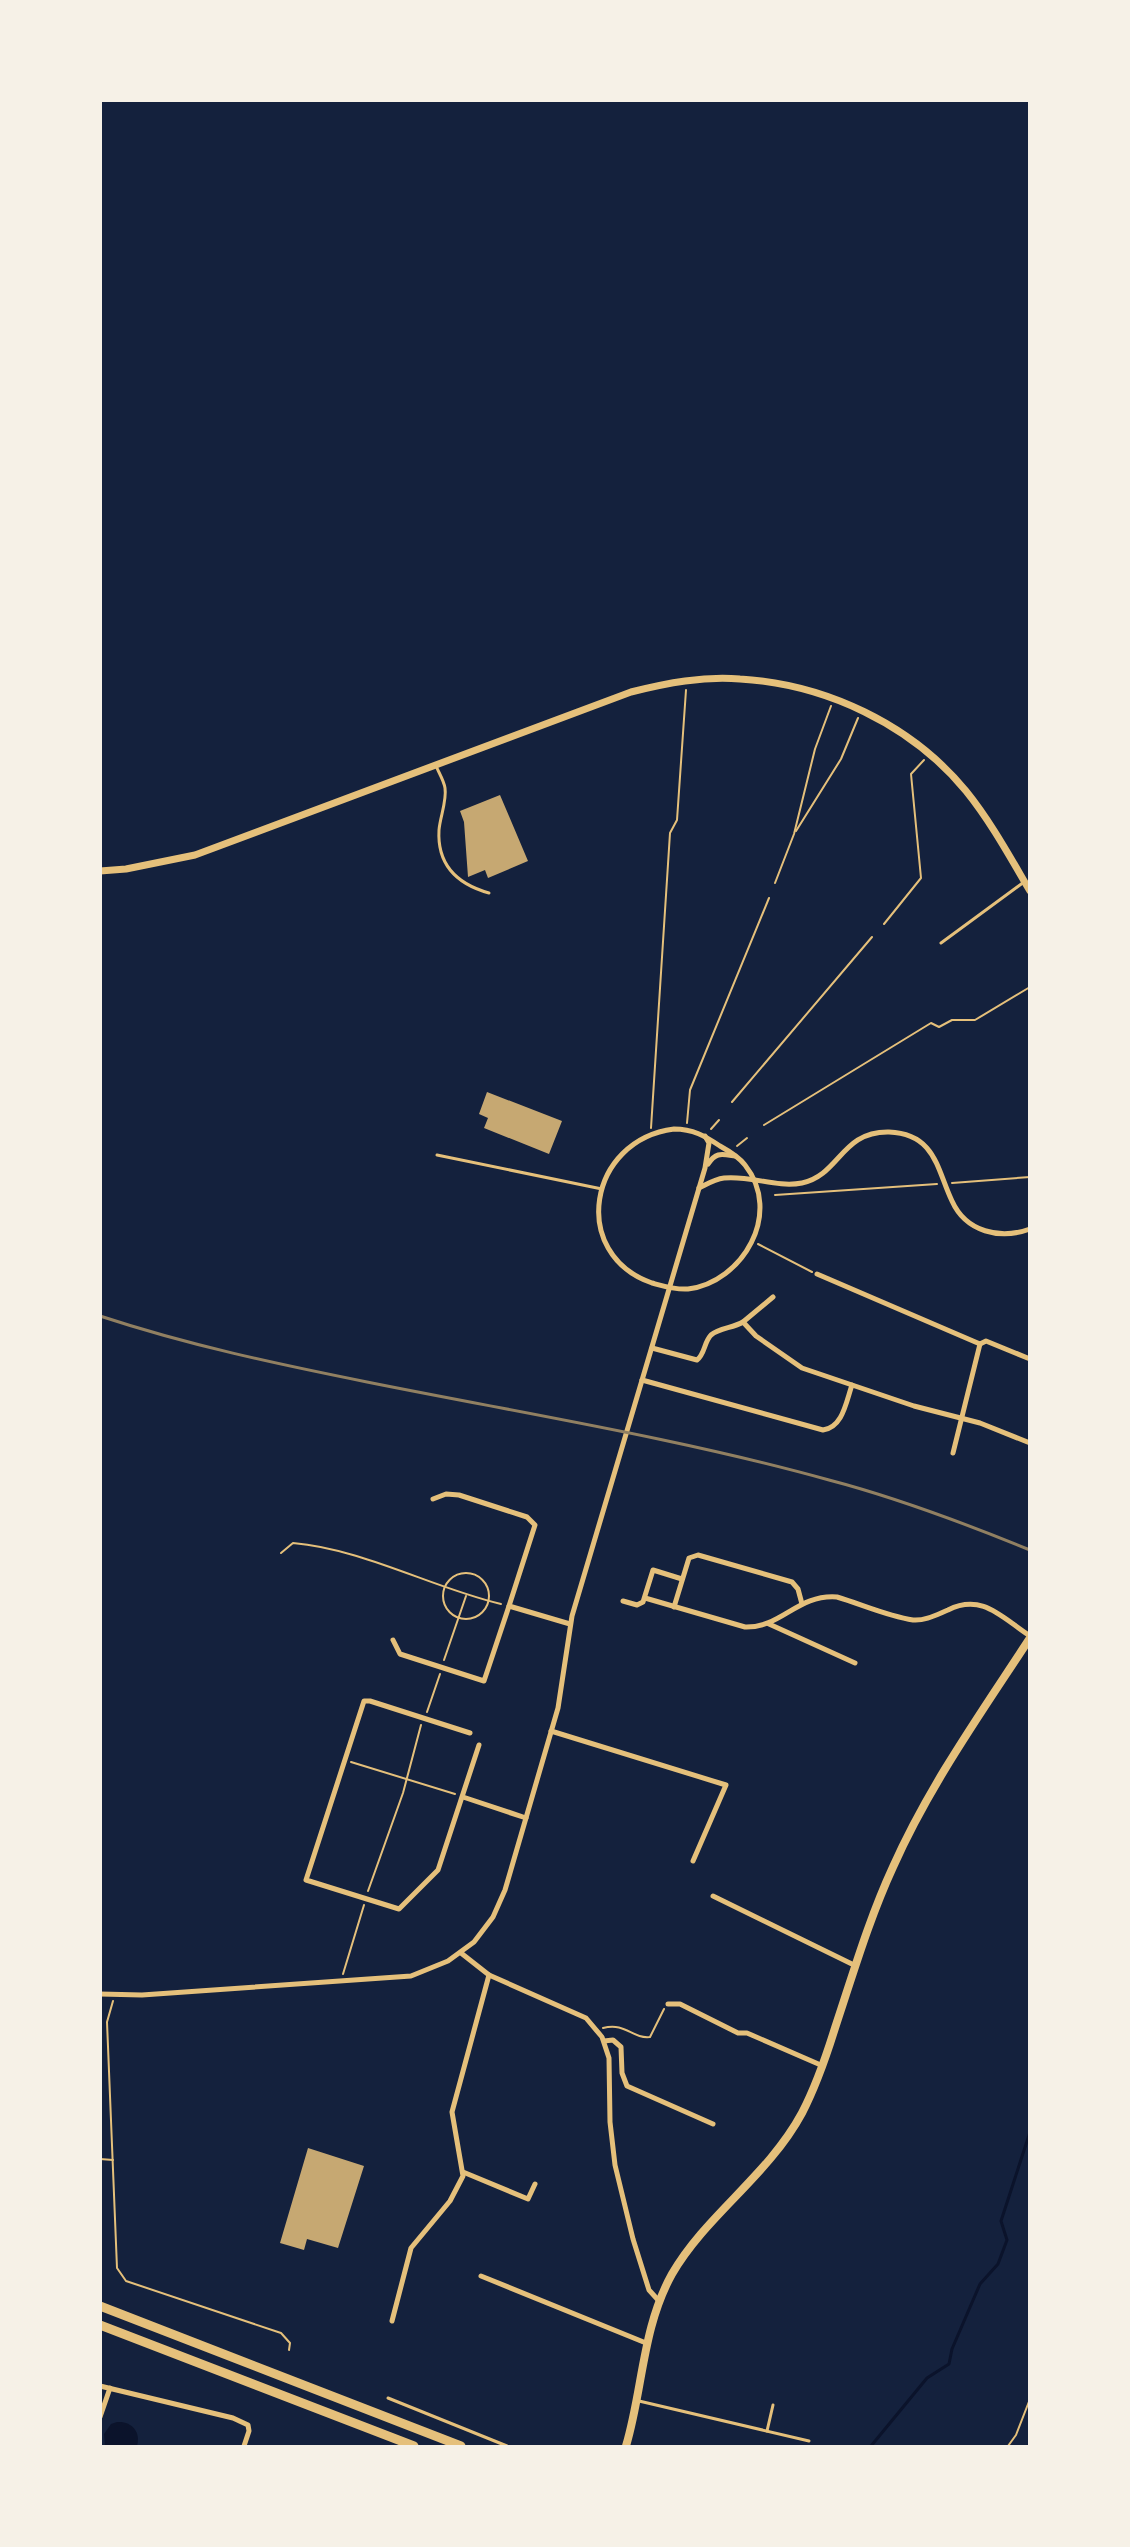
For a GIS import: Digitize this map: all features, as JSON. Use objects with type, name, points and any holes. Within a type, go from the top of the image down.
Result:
[{"type":"highway","points":[[100,2306],[461,2446]]},
{"type":"highway","points":[[100,2325],[414,2446]]},
{"type":"main road","points":[[626,2446],[646,2343],[659,2301],[673,2272],[687,2252],[765,2167],[805,2108],[823,2066],[885,1886],[910,1830],[1029,1637]]},
{"type":"street","points":[[102,871],[126,869],[195,855],[632,693],[686,681],[738,678],[798,687],[862,710],[894,728],[929,754],[966,791],[984,816],[1029,891]]},
{"type":"street","points":[[687,1129],[707,1134],[745,1165],[753,1179],[759,1212],[752,1242],[737,1265],[714,1281],[688,1288],[670,1287],[639,1278],[615,1257],[603,1234],[600,1221],[602,1189],[609,1170],[621,1154],[631,1145],[651,1134],[687,1129]]},
{"type":"street","points":[[699,1188],[723,1178],[753,1179],[784,1184],[813,1180],[823,1174],[858,1139],[871,1134],[887,1132],[909,1137],[924,1146],[936,1160],[956,1210],[967,1221],[979,1229],[1005,1235],[1029,1229]]},
{"type":"street","points":[[100,1994],[340,1983],[411,1976],[438,1967],[461,1953],[481,1934],[498,1908],[561,1696],[570,1624],[629,1418],[705,1168],[709,1143],[707,1134]]},
{"type":"street","points":[[705,1168],[713,1156],[718,1154],[736,1156]]},
{"type":"street","points":[[817,1274],[980,1344],[986,1341],[1029,1359]]},
{"type":"street","points":[[652,1348],[697,1360],[702,1355],[708,1338],[714,1333],[743,1322],[773,1297]]},
{"type":"street","points":[[743,1322],[756,1336],[794,1364],[852,1385],[996,1429],[1029,1443]]},
{"type":"street","points":[[953,1453],[980,1344]]},
{"type":"street","points":[[642,1380],[823,1430],[832,1429],[837,1424],[852,1385]]},
{"type":"street","points":[[393,1640],[400,1654],[484,1681],[535,1525],[527,1516],[459,1495],[446,1494],[433,1499]]},
{"type":"street","points":[[674,1607],[689,1558],[698,1555],[792,1582],[798,1589],[802,1604]]},
{"type":"street","points":[[622,1601],[638,1605],[645,1598],[653,1570],[682,1579]]},
{"type":"street","points":[[645,1598],[745,1627],[769,1624],[814,1598],[837,1597],[913,1620],[928,1618],[961,1603],[972,1602],[984,1606],[1029,1637]]},
{"type":"street","points":[[509,1606],[570,1624]]},
{"type":"street","points":[[769,1624],[855,1663]]},
{"type":"street","points":[[470,1733],[364,1701],[306,1880],[399,1909],[438,1870],[479,1745]]},
{"type":"street","points":[[551,1731],[726,1785],[693,1862]]},
{"type":"street","points":[[463,1797],[526,1818]]},
{"type":"street","points":[[713,1896],[856,1966]]},
{"type":"street","points":[[461,1953],[489,1975],[579,2014],[598,2030],[609,2058],[610,2122],[615,2165],[633,2239],[649,2290],[659,2301]]},
{"type":"street","points":[[392,2321],[411,2248],[455,2194],[463,2172],[452,2112],[489,1975]]},
{"type":"street","points":[[668,2004],[680,2004],[707,2016],[724,2027],[738,2033],[747,2033],[823,2066]]},
{"type":"street","points":[[604,2041],[613,2040],[621,2047],[622,2073],[627,2086],[713,2124]]},
{"type":"street","points":[[463,2172],[528,2199],[535,2184]]},
{"type":"street","points":[[481,2276],[646,2343]]},
{"type":"street","points":[[100,2386],[233,2418],[248,2426],[249,2431],[243,2446]]},
{"type":"street","points":[[100,2417],[110,2388]]},
{"type":"lane","points":[[436,765],[445,788],[439,831],[440,853],[453,875],[474,888],[489,893]]},
{"type":"lane","points":[[941,943],[1024,882]]},
{"type":"lane","points":[[437,1155],[602,1189]]},
{"type":"lane","points":[[388,2398],[507,2446]]},
{"type":"lane","points":[[635,2400],[809,2441]]},
{"type":"lane","points":[[767,2431],[773,2405]]},
{"type":"path","points":[[651,1134],[670,833],[677,820],[686,681]]},
{"type":"path","points":[[775,883],[794,834],[815,749],[834,699]]},
{"type":"path","points":[[794,834],[841,759],[862,710]]},
{"type":"path","points":[[884,924],[921,878],[911,774],[929,754]]},
{"type":"path","points":[[687,1129],[690,1090],[769,898]]},
{"type":"path","points":[[732,1102],[872,937]]},
{"type":"path","points":[[764,1125],[932,1023],[941,1027],[952,1020],[975,1020],[1029,987]]},
{"type":"path","points":[[707,1134],[718,1119]]},
{"type":"path","points":[[736,1146],[747,1138]]},
{"type":"path","points":[[775,1195],[1029,1177]]},
{"type":"path","points":[[752,1242],[817,1274]]},
{"type":"path","points":[[281,1553],[293,1543],[325,1548],[466,1596],[509,1606]]},
{"type":"path","points":[[470,1572],[483,1579],[488,1586],[489,1601],[481,1614],[474,1618],[458,1617],[447,1608],[444,1602],[444,1588],[454,1575],[470,1572]]},
{"type":"path","points":[[340,1983],[424,1718],[466,1596]]},
{"type":"path","points":[[345,1760],[463,1797]]},
{"type":"path","points":[[115,1995],[108,2022],[117,2258],[120,2275],[126,2281],[282,2333],[290,2343],[289,2350]]},
{"type":"path","points":[[598,2030],[615,2025],[644,2037],[650,2037],[661,2012],[668,2004]]},
{"type":"path","points":[[100,2159],[113,2160]]},
{"type":"path","points":[[1008,2446],[1016,2435],[1029,2399]]},
{"type":"water","points":[[127,2423],[134,2428],[138,2436],[137,2446],[105,2446],[104,2434],[111,2424]]},
{"type":"building","points":[[500,795],[528,861],[488,878],[485,870],[468,877],[464,822],[460,811]]},
{"type":"building","points":[[487,1092],[562,1121],[549,1154],[484,1128],[488,1118],[479,1114]]},
{"type":"building","points":[[308,2148],[364,2166],[338,2248],[307,2239],[304,2250],[280,2243]]},
{"type":"waterway","points":[[871,2446],[927,2378],[949,2364],[952,2349],[980,2284],[998,2264],[1007,2240],[1001,2221],[1030,2132]]},
{"type":"railway","points":[[100,1316],[199,1345],[266,1361],[599,1427],[772,1465],[906,1503],[1030,1550]]}]
